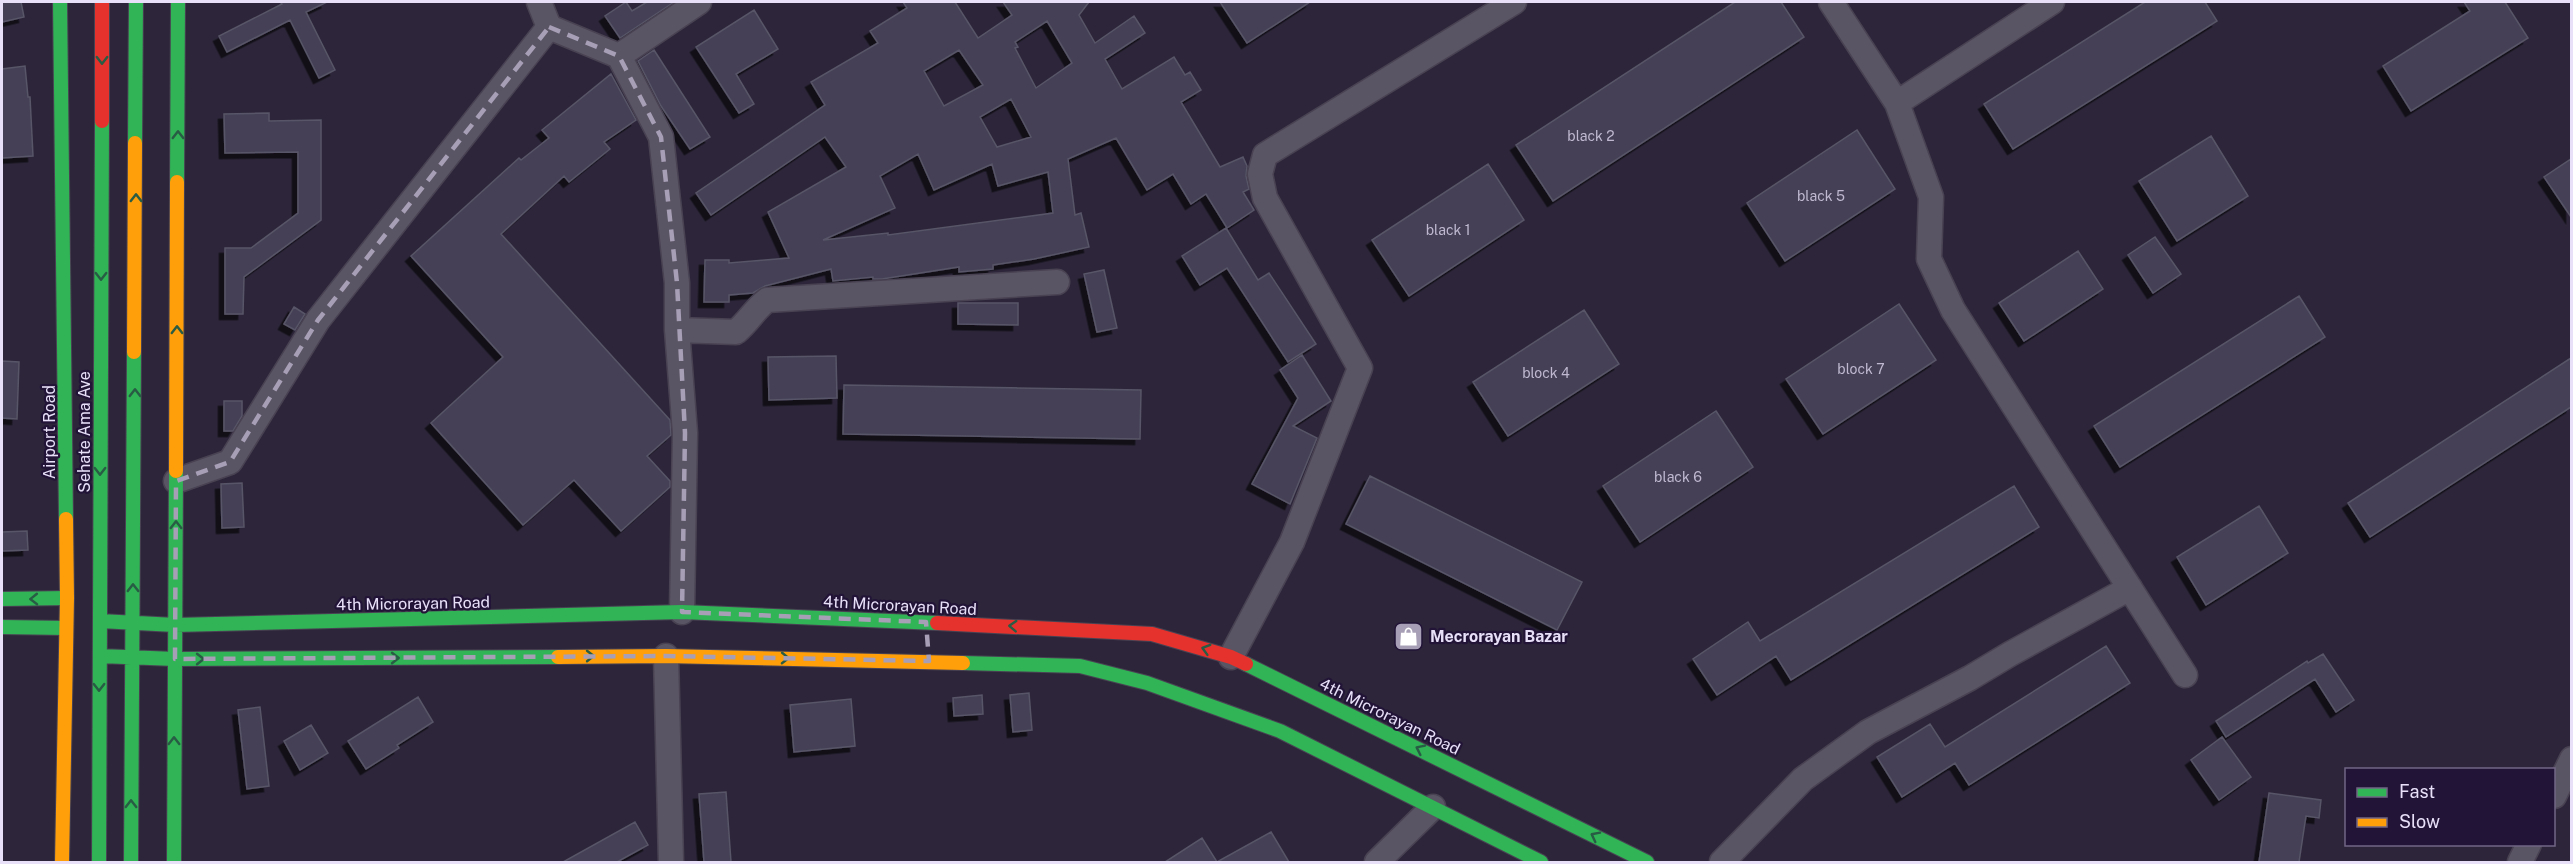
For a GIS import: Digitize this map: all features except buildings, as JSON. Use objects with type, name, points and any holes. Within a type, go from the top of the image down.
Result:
[{"type":"main road","name":"Airport Road","points":[[60,2],[67,598],[62,862]]},
{"type":"main road","name":"Sehate Ama Ave","points":[[99,862],[102,2]]},
{"type":"main road","points":[[131,862],[136,2]]},
{"type":"main road","points":[[174,862],[178,2]]},
{"type":"main road","points":[[2,599],[67,598]]},
{"type":"main road","name":"4th Microrayan Road","points":[[100,621],[175,625],[682,612],[1152,634],[1231,657],[1647,862]]},
{"type":"main road","points":[[926,622],[928,651]]},
{"type":"main road","points":[[2,627],[66,628]]},
{"type":"main road","points":[[100,656],[175,659],[666,656],[928,651],[1080,666],[1147,683],[1280,731],[1541,862]]},
{"type":"street","points":[[539,2],[549,27],[619,56],[661,137],[677,283],[677,330],[684,433],[682,612]]},
{"type":"street","points":[[619,56],[699,2]]},
{"type":"street","points":[[1231,657],[1292,542],[1360,368],[1265,198],[1260,174],[1265,155],[1514,2]]},
{"type":"street","points":[[1831,2],[1897,103],[1931,197],[1929,259],[1953,310],[2185,675]]},
{"type":"street","points":[[1897,103],[2052,2]]},
{"type":"street","points":[[176,481],[230,462],[318,320],[549,27]]},
{"type":"street","points":[[677,330],[736,332],[745,324],[753,311],[767,300],[1057,282]]},
{"type":"street","points":[[1722,862],[1803,779],[1868,732],[1970,678],[2130,588]]},
{"type":"street","points":[[666,656],[671,862]]},
{"type":"street","points":[[2555,792],[2571,759]]},
{"type":"street","points":[[1377,862],[1433,807]]},
{"type":"street","points":[[2520,862],[2528,846]]},
{"type":"highlighted area","points":[[549,27],[619,56],[661,137],[677,283],[685,433],[682,612],[926,622],[929,661],[666,656],[175,659],[176,481],[230,462],[318,320]]},
{"type":"traffic: fast","points":[[60,2],[66,519]]},
{"type":"traffic: fast","points":[[135,143],[136,2]]},
{"type":"traffic: fast","points":[[177,182],[178,2]]},
{"type":"traffic: fast","points":[[99,862],[102,121]]},
{"type":"traffic: fast","points":[[131,862],[134,352]]},
{"type":"traffic: fast","points":[[174,862],[176,471]]},
{"type":"traffic: fast","points":[[2,599],[67,598]]},
{"type":"traffic: fast","points":[[100,621],[175,625],[682,612],[937,623]]},
{"type":"traffic: fast","points":[[2,627],[66,628]]},
{"type":"traffic: fast","points":[[100,656],[175,659],[558,657]]},
{"type":"traffic: fast","points":[[963,663],[1080,666],[1147,683],[1280,731],[1541,862]]},
{"type":"traffic: fast","points":[[1246,664],[1647,862]]},
{"type":"traffic: slow","points":[[134,352],[135,143]]},
{"type":"traffic: slow","points":[[176,471],[177,182]]},
{"type":"traffic: slow","points":[[62,862],[67,598],[66,519]]},
{"type":"traffic: slow","points":[[558,657],[666,656],[963,663]]},
{"type":"traffic: jam","points":[[102,2],[102,121]]},
{"type":"traffic: jam","points":[[937,623],[1152,634],[1231,657],[1246,664]]},
{"type":"place","name":"Mecrorayan Bazar","points":[[1409,636]]}]
